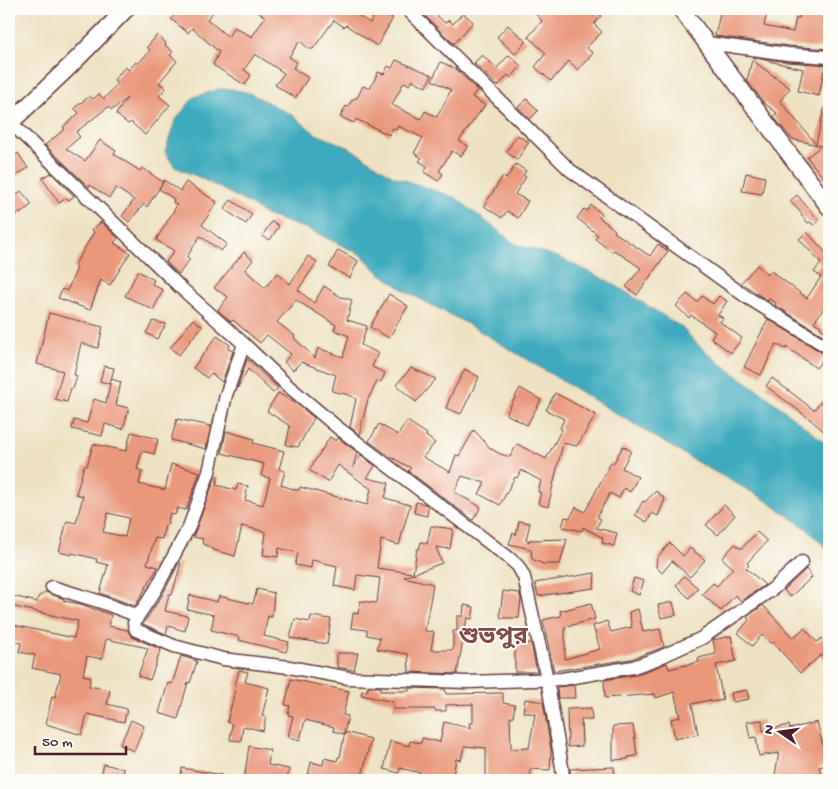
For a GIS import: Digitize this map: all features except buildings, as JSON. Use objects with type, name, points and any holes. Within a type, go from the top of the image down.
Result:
[{"type":"street","points":[[126,9],[10,123],[181,288],[287,385],[337,427],[518,566],[524,577],[547,679],[563,780]]},
{"type":"street","points":[[407,9],[570,170],[745,296],[829,348]]},
{"type":"street","points":[[682,9],[829,207]]},
{"type":"street","points":[[706,43],[788,54],[829,57]]},
{"type":"street","points":[[244,344],[226,395],[209,472],[189,527],[155,591],[134,623],[136,630],[174,646],[223,659],[289,667],[349,678],[467,682],[580,677],[625,669],[702,638],[774,588],[802,562]]},
{"type":"street","points":[[52,588],[98,601],[138,616]]},
{"type":"water","points":[[220,89],[231,89],[249,93],[292,115],[316,134],[350,148],[393,176],[456,198],[515,244],[558,257],[610,282],[681,327],[697,344],[721,364],[761,392],[829,446],[829,551],[806,528],[761,497],[697,462],[468,324],[405,291],[377,271],[362,255],[308,229],[265,215],[252,205],[201,178],[175,167],[165,152],[175,121],[194,97]]},
{"type":"district","name":"শুভপুর","points":[[493,638]]}]
